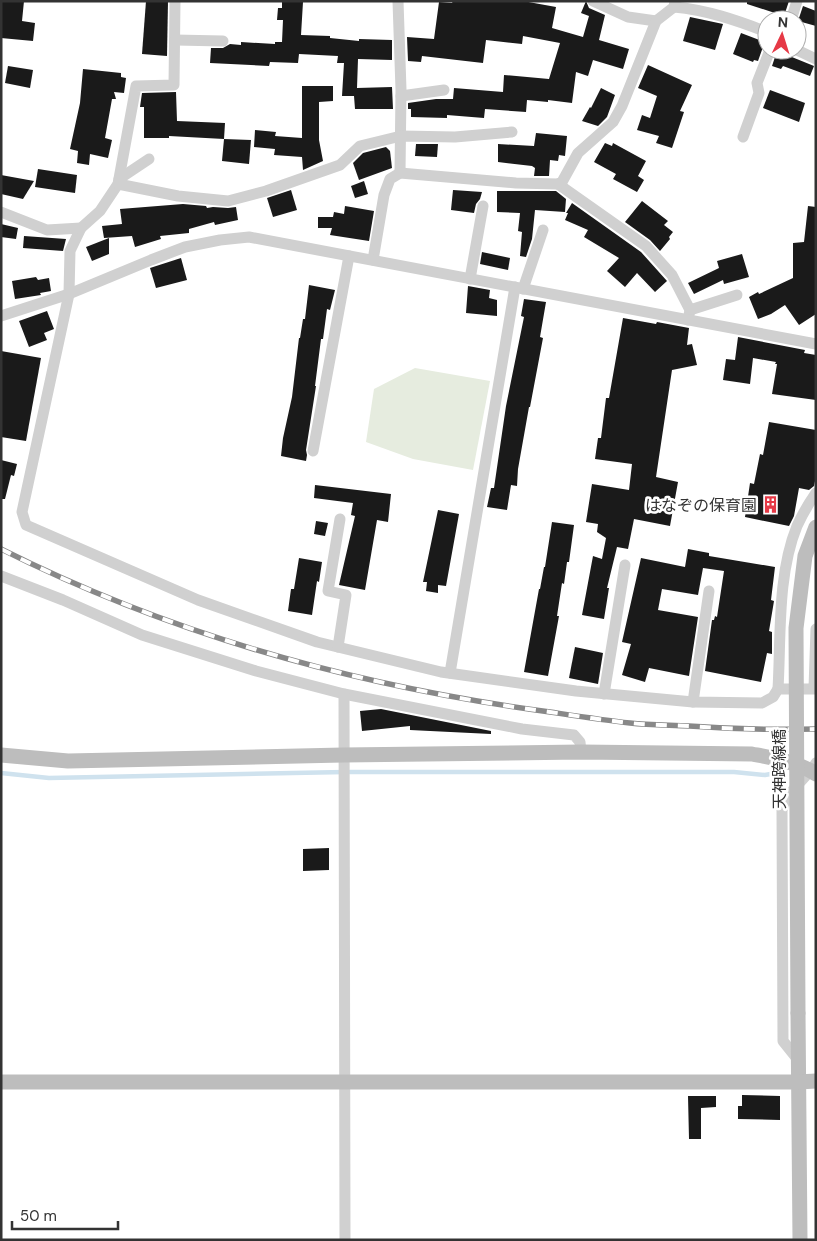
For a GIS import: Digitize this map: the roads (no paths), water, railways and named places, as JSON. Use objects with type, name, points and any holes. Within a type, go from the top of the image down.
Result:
[{"type":"street","points":[[119,182],[136,86],[174,85],[175,1]]},
{"type":"street","points":[[398,1],[401,96],[400,173]]},
{"type":"street","points":[[593,1],[628,17],[656,21]]},
{"type":"street","points":[[558,184],[562,182],[578,153],[613,122],[622,106],[656,21],[674,4],[732,18],[757,28]]},
{"type":"street","points":[[175,40],[223,41]]},
{"type":"street","points":[[743,137],[759,93],[757,83],[766,60]]},
{"type":"street","points":[[401,96],[444,90]]},
{"type":"street","points":[[119,182],[178,196],[228,201],[266,191],[340,165],[360,146],[401,136],[455,138],[512,132]]},
{"type":"street","points":[[149,159],[119,182],[100,211],[81,228],[70,251],[68,294],[22,512],[26,525],[198,600],[317,642],[450,673],[604,694],[693,702],[762,703],[772,697],[778,689],[783,588],[797,526],[816,492]]},
{"type":"street","points":[[373,260],[384,195],[390,179],[400,173],[516,183],[558,184],[646,246],[672,275],[689,315]]},
{"type":"street","points":[[470,278],[483,206]]},
{"type":"street","points":[[1,212],[47,230],[81,228]]},
{"type":"street","points":[[450,673],[519,288],[543,230]]},
{"type":"street","points":[[1,316],[68,294],[185,248],[220,240],[249,237],[519,288],[689,315],[816,344]]},
{"type":"street","points":[[313,451],[349,256]]},
{"type":"street","points":[[689,315],[738,295]]},
{"type":"street","points":[[338,647],[346,595],[328,591],[340,519]]},
{"type":"street","name":"天神跨線橋","points":[[803,1238],[798,1082],[796,628],[805,556],[816,527]]},
{"type":"street","points":[[604,694],[625,565]]},
{"type":"street","points":[[1,576],[63,600],[142,635],[256,671],[344,694],[522,729],[574,736],[580,742],[581,752]]},
{"type":"street","points":[[693,702],[709,591]]},
{"type":"street","points":[[778,689],[815,689],[816,629]]},
{"type":"street","points":[[344,694],[344,1240]]},
{"type":"street","points":[[1,755],[68,762],[344,759],[581,752],[752,754],[814,769]]},
{"type":"street","points":[[798,1061],[783,1041],[782,810],[785,800],[791,791],[814,769]]},
{"type":"street","points":[[1,1082],[816,1081]]},
{"type":"waterway","points":[[1,773],[49,778],[345,772],[734,772],[765,775],[776,773]]},
{"type":"railway","points":[[1,549],[66,580],[200,632],[338,672],[409,688],[479,701],[630,723],[736,729],[816,729]]},
{"type":"place","name":"はなぞの保育園","points":[[771,505]]}]
